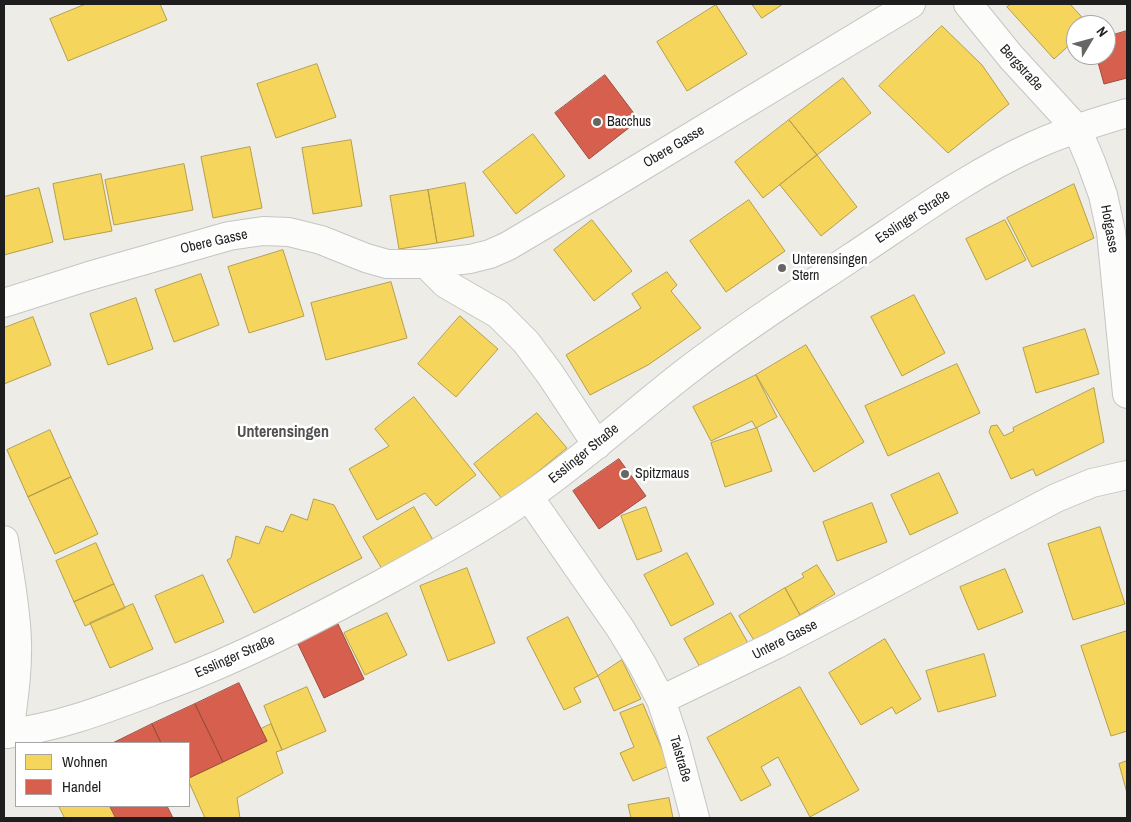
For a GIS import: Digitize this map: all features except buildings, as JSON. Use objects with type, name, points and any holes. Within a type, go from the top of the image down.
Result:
[{"type":"street","name":"Obere Gasse","points":[[4,303],[89,276],[229,236],[263,231],[289,232],[321,240],[366,258],[387,264],[426,264],[470,259],[490,254],[508,246],[911,4]]},
{"type":"street","name":"Bergstraße","points":[[968,4],[1011,58],[1077,129]]},
{"type":"street","name":"Esslinger Straße","points":[[6,734],[68,720],[124,702],[188,678],[247,653],[311,622],[452,546],[529,497],[597,445],[709,354],[903,223],[1003,161],[1036,145],[1077,129],[1127,114]]},
{"type":"street","name":"Hofgasse","points":[[1077,129],[1094,170],[1112,232],[1127,394]]},
{"type":"street","points":[[426,264],[446,284],[498,314],[526,342],[550,374],[597,445]]},
{"type":"street","name":"Untere Gasse","points":[[661,700],[775,645],[1056,498],[1092,483],[1127,475]]},
{"type":"street","points":[[529,497],[620,628],[661,700]]},
{"type":"street","points":[[4,540],[14,602],[17,640],[16,677],[6,734]]},
{"type":"street","name":"Talstraße","points":[[661,700],[696,818]]},
{"type":"place","name":"Bacchus","points":[[597,122]]},
{"type":"place","name":"Unterensingen Stern","points":[[782,268]]},
{"type":"place","name":"Spitzmaus","points":[[625,474]]},
{"type":"district","name":"Unterensingen","points":[[283,433]]}]
